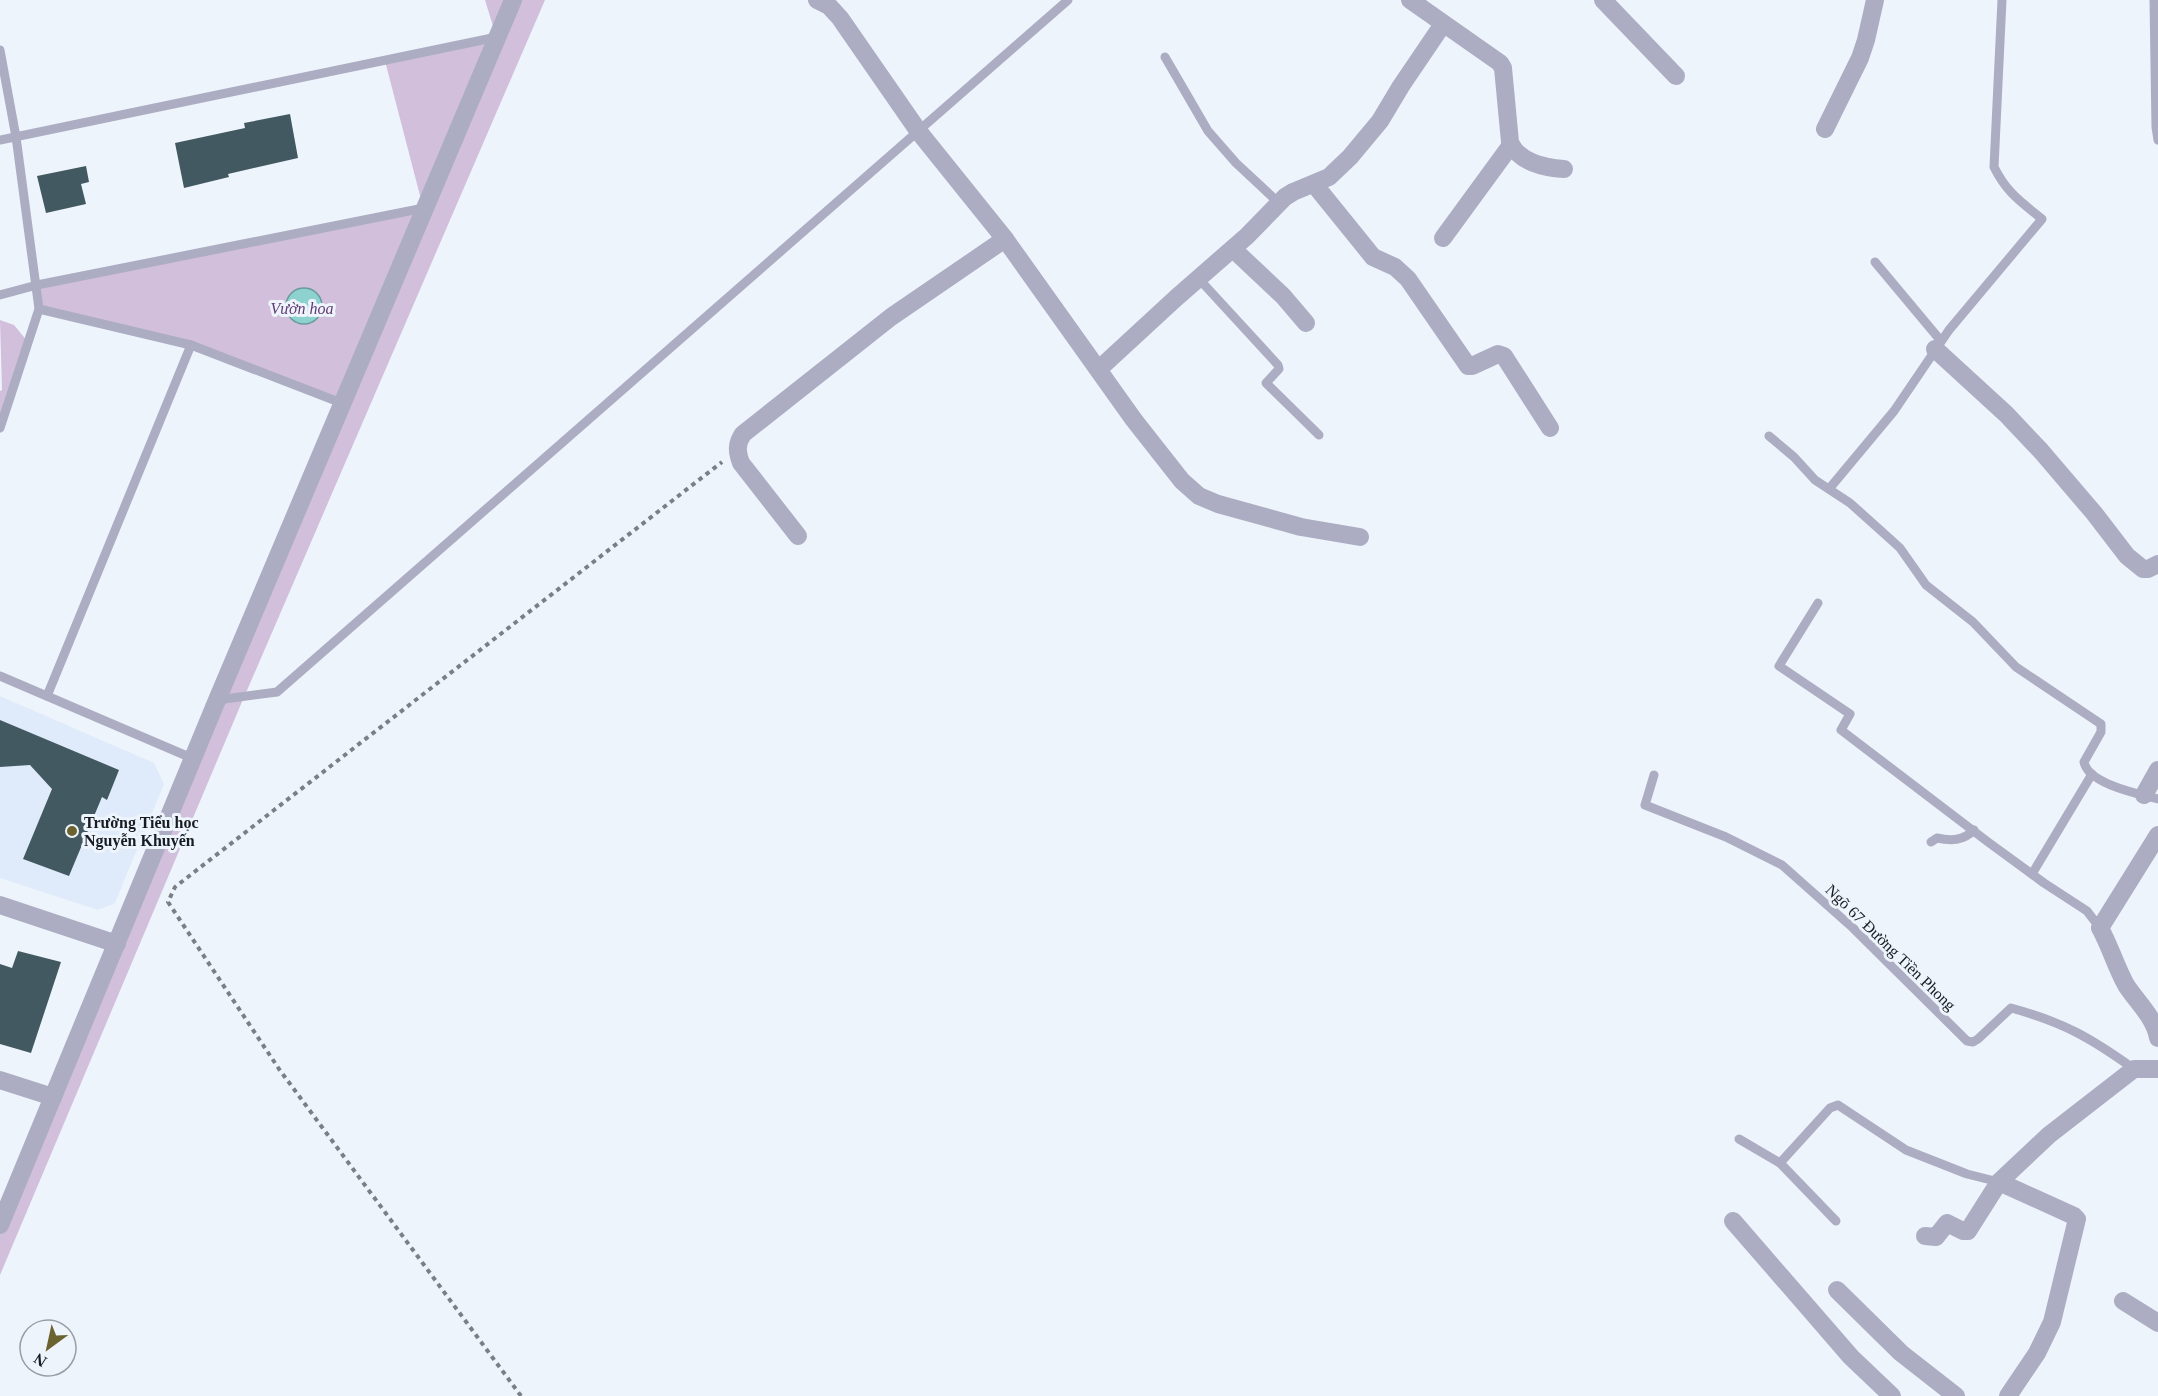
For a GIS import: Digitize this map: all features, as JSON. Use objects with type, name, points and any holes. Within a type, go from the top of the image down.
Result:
[{"type":"street","points":[[0,1225],[217,700],[513,0]]},
{"type":"street","points":[[818,0],[829,6],[840,18],[919,132],[1005,239],[1161,457],[1182,482],[1199,496],[1218,504],[1301,527],[1360,537]]},
{"type":"street","points":[[1410,0],[1500,63],[1503,68],[1511,145],[1443,238]]},
{"type":"street","points":[[1603,0],[1676,76]]},
{"type":"street","points":[[1825,129],[1860,58],[1875,0]]},
{"type":"street","points":[[1099,369],[1233,249],[1279,203],[1293,192],[1329,177],[1369,136],[1443,24]]},
{"type":"street","points":[[1511,145],[1534,164],[1564,169]]},
{"type":"street","points":[[1314,184],[1373,257],[1395,267],[1408,279],[1468,366],[1498,354],[1504,356],[1550,428]]},
{"type":"street","points":[[798,536],[745,471],[737,450],[743,434],[882,324],[1005,239]]},
{"type":"street","points":[[1233,249],[1283,296],[1306,323]]},
{"type":"street","points":[[1938,345],[2041,451],[2127,556],[2143,569],[2158,564]]},
{"type":"street","points":[[2151,797],[2158,770]]},
{"type":"street","points":[[2158,835],[2100,928],[2125,983],[2157,1028],[2158,1038]]},
{"type":"street","points":[[0,905],[117,944]]},
{"type":"street","points":[[1924,1236],[1936,1237],[1947,1223],[1968,1231],[1999,1182],[2049,1135],[2134,1068],[2158,1069]]},
{"type":"street","points":[[0,1080],[53,1097]]},
{"type":"street","points":[[1999,1182],[2077,1219],[2052,1322],[2037,1353],[2008,1396]]},
{"type":"street","points":[[1733,1221],[1851,1357],[1892,1396]]},
{"type":"street","points":[[1837,1290],[1901,1353],[1956,1396]]},
{"type":"street","points":[[2123,1301],[2158,1323]]},
{"type":"lane","points":[[217,700],[277,692],[1068,0]]},
{"type":"lane","points":[[1829,489],[1894,411],[1968,305],[2042,219],[2009,192],[1994,166],[2002,0]]},
{"type":"lane","points":[[2154,0],[2158,140]]},
{"type":"lane","points":[[0,140],[497,37]]},
{"type":"lane","points":[[0,50],[16,137],[39,309],[0,428]]},
{"type":"lane","points":[[1165,57],[1208,131],[1236,163],[1279,203]]},
{"type":"lane","points":[[0,296],[37,285],[424,208]]},
{"type":"lane","points":[[1875,262],[1938,345]]},
{"type":"lane","points":[[1199,279],[1278,365],[1280,369],[1266,383],[1319,435]]},
{"type":"lane","points":[[39,309],[191,345],[344,404]]},
{"type":"lane","points":[[47,696],[191,345]]},
{"type":"lane","points":[[1769,436],[1784,447],[1823,487],[1850,503],[1900,548],[1926,585],[1973,622],[2016,667],[2102,724],[2101,732],[2084,762],[2085,768],[2116,787],[2151,797]]},
{"type":"lane","points":[[1818,603],[1779,666],[1850,714],[1841,730],[2032,874],[2087,911],[2100,928]]},
{"type":"lane","points":[[0,676],[194,759]]},
{"type":"lane","points":[[2032,874],[2092,774]]},
{"type":"lane","name":"Ngõ 67 Đường Tiền Phong","points":[[1654,775],[1645,805],[1726,837],[1782,865],[1853,928],[1967,1041],[1973,1042],[1978,1039],[2011,1008],[2070,1028],[2094,1040],[2134,1068]]},
{"type":"lane","points":[[1931,842],[1937,838],[1947,840],[1966,838],[1974,830]]},
{"type":"lane","points":[[1780,1163],[1830,1108],[1838,1105],[1906,1150],[1967,1174],[1999,1182]]},
{"type":"lane","points":[[1739,1139],[1780,1163],[1836,1221]]},
{"type":"path","points":[[521,1396],[279,1070],[168,902],[175,887],[737,450]]},
{"type":"shaded area","points":[[304,288],[317,293],[322,306],[317,319],[304,324],[291,319],[286,306],[291,293]]},
{"type":"shaded area","name":"Trường Tiểu học Nguyễn Khuyến","points":[[0,696],[154,763],[164,784],[115,903],[98,910],[0,878]]},
{"type":"green space","points":[[485,0],[512,0],[496,36]]},
{"type":"green space","name":"Vườn hoa","points":[[516,0],[545,0],[245,695],[219,699],[344,403],[191,344],[40,309],[37,286],[424,208]]},
{"type":"green space","points":[[496,38],[423,207],[385,61]]},
{"type":"green space","points":[[0,320],[14,325],[28,342],[0,425],[0,391],[2,390]]},
{"type":"green space","points":[[244,697],[0,1275],[0,1226],[218,701]]},
{"type":"building","points":[[290,114],[298,158],[228,174],[229,177],[184,188],[175,143],[245,128],[244,123]]},
{"type":"building","points":[[86,166],[89,182],[81,184],[86,204],[46,213],[37,176]]},
{"type":"building","points":[[0,720],[119,770],[107,800],[102,797],[69,876],[23,859],[52,789],[30,765],[0,767]]},
{"type":"building","points":[[18,951],[61,962],[31,1053],[0,1044],[0,964],[12,968]]},
{"type":"place","name":"Trường Tiểu học Nguyễn Khuyến","points":[[72,831]]}]
